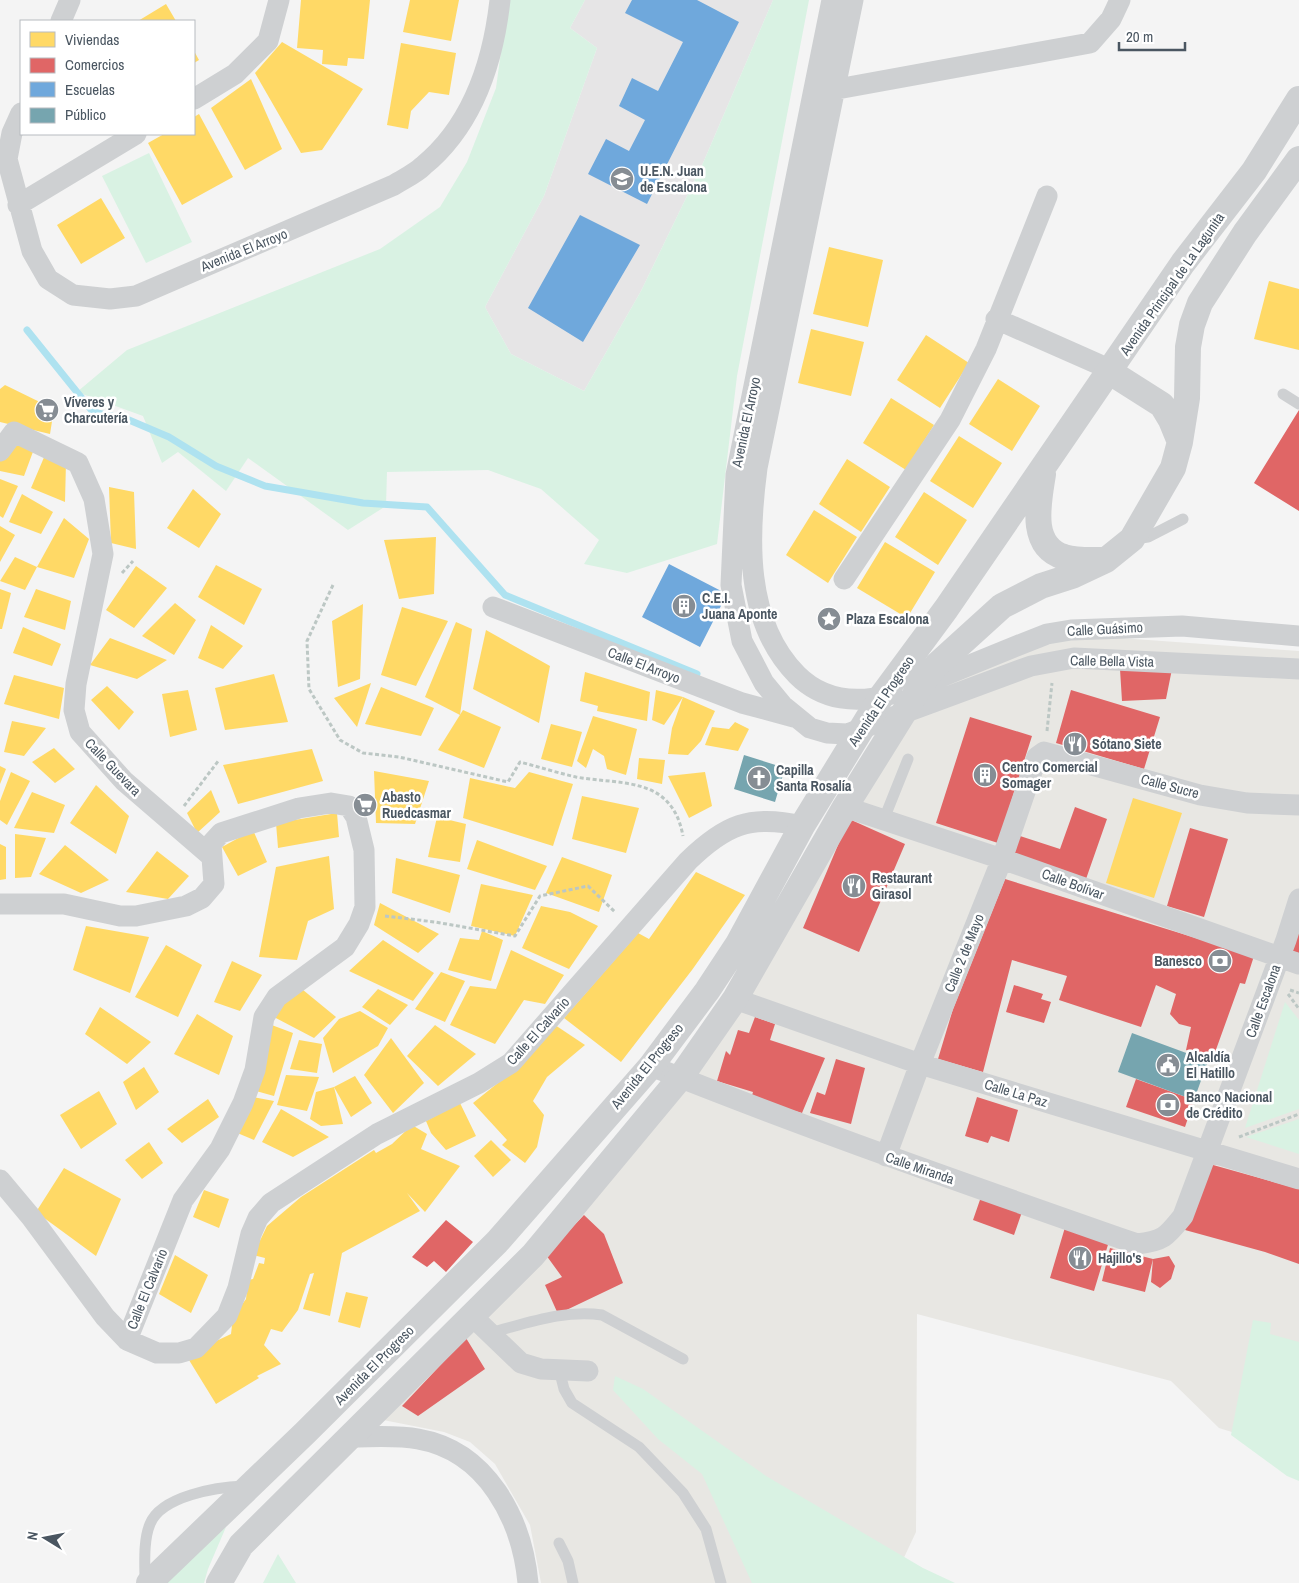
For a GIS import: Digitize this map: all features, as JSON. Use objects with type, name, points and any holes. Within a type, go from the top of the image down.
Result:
[{"type":"street","points":[[61,20],[70,0]]},
{"type":"street","points":[[195,98],[236,74],[268,41],[279,0]]},
{"type":"street","name":"Avenida El Arroyo","points":[[20,115],[12,133],[7,159],[32,251],[48,279],[73,295],[110,300],[136,296],[304,225],[350,202],[394,185],[422,167],[442,148],[465,119],[480,85],[492,48],[500,0]]},
{"type":"street","name":"Avenida El Arroyo","points":[[832,0],[824,92],[757,468],[752,508],[752,558],[764,623],[778,655],[802,680],[827,696],[841,700],[881,697],[921,685]]},
{"type":"street","name":"Avenida El Arroyo","points":[[853,0],[824,92],[736,474],[731,584],[742,641],[755,670],[764,683],[796,718],[810,728],[828,733],[847,734],[862,727],[903,714]]},
{"type":"street","points":[[824,92],[1090,43],[1111,19],[1120,0]]},
{"type":"street","name":"Avenida Principal de La Lagunita","points":[[1044,468],[1183,263],[1254,172],[1299,99]]},
{"type":"street","points":[[18,204],[134,135]]},
{"type":"street","points":[[1044,468],[1038,526],[1042,538],[1062,557],[1106,560],[1132,539],[1173,468],[1180,442],[1186,398],[1188,347],[1192,325],[1200,303],[1245,233],[1299,159]]},
{"type":"street","points":[[844,579],[950,420],[986,349],[1047,196]]},
{"type":"street","points":[[996,320],[1098,364],[1162,406],[1171,420],[1180,442]]},
{"type":"street","name":"Calle Guevara","points":[[0,451],[14,432],[78,463],[94,499],[103,554],[76,684],[74,710],[80,732],[124,781],[210,856]]},
{"type":"street","name":"Avenida El Progreso","points":[[149,1583],[497,1242],[650,1066],[707,991],[738,944],[802,826],[881,697],[946,610],[1044,468]]},
{"type":"street","name":"Avenida El Progreso","points":[[219,1583],[241,1545],[352,1437],[480,1325],[534,1255],[680,1078],[735,999],[845,807],[921,685],[950,652],[1002,606],[1041,586],[1072,576],[1106,560]]},
{"type":"street","name":"Calle El Arroyo","points":[[493,607],[742,703],[796,718]]},
{"type":"street","name":"Calle Guásimo","points":[[921,685],[1019,644],[1047,634],[1070,630],[1182,626],[1299,636]]},
{"type":"street","name":"Calle Bella Vista","points":[[903,714],[1031,666],[1074,658],[1299,669]]},
{"type":"street","name":"Calle Sucre","points":[[1044,752],[1200,794],[1248,803],[1299,805]]},
{"type":"street","name":"Calle 2 de Mayo","points":[[886,1156],[920,1064],[1002,859],[1037,757],[1044,752]]},
{"type":"street","name":"Calle El Calvario","points":[[210,856],[211,844],[221,833],[299,808],[331,804],[349,806],[356,817],[364,850],[365,907],[359,924],[345,947],[277,997],[264,1017],[255,1070],[243,1103],[220,1149],[182,1200],[127,1340],[158,1353],[179,1353],[196,1348],[227,1316],[238,1288],[251,1234],[258,1218],[271,1203],[377,1134],[479,1082],[511,1063],[630,926],[709,840],[733,827],[766,822],[802,826]]},
{"type":"street","name":"Calle Bolívar","points":[[845,807],[1002,859],[1299,964]]},
{"type":"street","points":[[0,904],[64,904],[120,916],[171,911],[202,898],[214,884],[210,856]]},
{"type":"street","name":"Calle Escalona","points":[[1183,1216],[1299,898]]},
{"type":"street","name":"Calle La Paz","points":[[735,999],[920,1064],[1299,1179]]},
{"type":"street","name":"Calle Miranda","points":[[650,1066],[886,1156],[1137,1244],[1165,1238],[1183,1216]]},
{"type":"street","points":[[0,1180],[31,1217],[105,1317],[127,1340]]},
{"type":"street","points":[[480,1325],[521,1363],[541,1369],[588,1371]]},
{"type":"street","points":[[352,1437],[418,1439],[455,1451],[483,1473],[500,1494],[516,1527],[526,1558],[528,1583]]},
{"type":"lane","points":[[1283,394],[1299,404]]},
{"type":"lane","points":[[1132,539],[1148,537],[1183,519]]},
{"type":"lane","points":[[884,819],[908,759]]},
{"type":"lane","points":[[480,1325],[550,1319],[588,1313],[602,1316],[683,1359]]},
{"type":"lane","points":[[559,1369],[564,1389],[572,1403],[639,1448],[683,1493],[706,1528],[721,1583]]},
{"type":"lane","points":[[145,1583],[150,1522],[168,1503],[226,1487],[250,1486]]},
{"type":"lane","points":[[559,1543],[568,1561],[573,1583]]},
{"type":"path","points":[[333,585],[307,641],[309,689],[340,740],[363,753],[399,757],[508,782],[520,762],[577,777],[636,785],[658,792],[671,806],[683,832],[688,861]]},
{"type":"path","points":[[1044,752],[1054,662]]},
{"type":"path","points":[[171,822],[219,760]]},
{"type":"path","points":[[362,914],[435,922],[515,936],[540,896],[588,886],[630,926]]},
{"type":"path","points":[[1299,993],[1283,988],[1299,1009]]},
{"type":"path","points":[[1234,1139],[1299,1114]]},
{"type":"path","points":[[1234,1139],[1237,1130]]},
{"type":"path","points":[[1234,1139],[1243,1142]]},
{"type":"shaded area","name":"U.E.N. Juan de Escalona","points":[[585,0],[773,0],[703,163],[641,291],[584,391],[511,354],[485,307],[544,196],[597,48],[570,28]]},
{"type":"shaded area","points":[[1107,637],[1299,651],[1299,1453],[1219,1428],[1171,1381],[917,1314],[916,1532],[892,1583],[541,1583],[530,1525],[495,1464],[470,1442],[444,1432],[368,1417],[652,1118],[919,692],[1050,640]]},
{"type":"green space","points":[[508,0],[585,0],[570,28],[597,48],[544,196],[485,307],[511,354],[584,391],[641,291],[703,163],[773,0],[809,0],[737,376],[717,544],[627,573],[584,564],[599,540],[541,489],[488,470],[387,472],[386,506],[348,530],[248,458],[226,491],[178,452],[162,463],[143,416],[77,392],[127,350],[380,249],[440,207],[467,162],[496,88]]},
{"type":"green space","points":[[149,153],[192,242],[146,263],[102,176]]},
{"type":"green space","points":[[1285,1002],[1299,1020],[1299,1109],[1245,1128]]},
{"type":"green space","points":[[1299,1119],[1299,1154],[1246,1137]]},
{"type":"green space","points":[[1253,1320],[1271,1323],[1270,1334],[1299,1342],[1299,1481],[1287,1476],[1231,1435]]},
{"type":"green space","points":[[615,1376],[643,1389],[766,1476],[923,1568],[955,1583],[752,1583],[702,1474],[658,1439],[613,1390]]},
{"type":"green space","points":[[226,1527],[204,1583],[161,1583]]},
{"type":"green space","points":[[278,1554],[296,1583],[263,1583]]},
{"type":"building: Viviendas","points":[[301,0],[370,0],[364,59],[348,58],[347,66],[322,64],[323,50],[297,48]]},
{"type":"building: Viviendas","points":[[410,0],[459,0],[451,41],[403,32]]},
{"type":"building: Viviendas","points":[[166,4],[175,20],[140,20]]},
{"type":"building: Viviendas","points":[[282,42],[363,89],[322,150],[301,153],[255,73]]},
{"type":"building: Viviendas","points":[[401,43],[456,53],[449,95],[429,92],[411,111],[408,129],[387,125]]},
{"type":"building: Viviendas","points":[[195,53],[199,60],[195,62]]},
{"type":"building: Viviendas","points":[[251,79],[282,149],[245,170],[211,108]]},
{"type":"building: Viviendas","points":[[199,114],[233,177],[182,205],[148,143],[162,135],[195,135],[195,116]]},
{"type":"building: Viviendas","points":[[101,198],[125,238],[81,264],[57,225]]},
{"type":"building: Viviendas","points":[[829,247],[883,260],[868,327],[813,314]]},
{"type":"building: Viviendas","points":[[1269,281],[1299,289],[1299,350],[1254,339]]},
{"type":"building: Viviendas","points":[[811,329],[864,342],[851,396],[798,383]]},
{"type":"building: Viviendas","points":[[926,335],[969,363],[940,408],[897,380]]},
{"type":"building: Viviendas","points":[[998,379],[1040,406],[1012,451],[969,424]]},
{"type":"building: Viviendas","points":[[5,385],[54,409],[50,434],[0,422],[0,389]]},
{"type":"building: Viviendas","points":[[891,398],[934,425],[906,470],[863,443]]},
{"type":"building: Viviendas","points":[[959,436],[1002,463],[973,508],[930,481]]},
{"type":"building: Viviendas","points":[[11,439],[34,449],[24,476],[0,471],[0,459]]},
{"type":"building: Viviendas","points":[[45,455],[66,462],[65,502],[31,488]]},
{"type":"building: Viviendas","points":[[847,459],[890,487],[861,532],[819,504]]},
{"type":"building: Viviendas","points":[[0,479],[18,486],[3,518],[0,516]]},
{"type":"building: Viviendas","points":[[109,487],[134,492],[136,549],[111,543]]},
{"type":"building: Viviendas","points":[[193,489],[221,514],[199,548],[167,528]]},
{"type":"building: Viviendas","points":[[924,492],[967,520],[938,565],[895,537]]},
{"type":"building: Viviendas","points":[[22,494],[53,512],[41,534],[9,522]]},
{"type":"building: Viviendas","points":[[814,510],[857,537],[828,583],[786,555]]},
{"type":"building: Viviendas","points":[[64,518],[89,539],[74,578],[37,567]]},
{"type":"building: Viviendas","points":[[0,526],[15,535],[0,562]]},
{"type":"building: Viviendas","points":[[436,537],[434,594],[399,599],[384,540]]},
{"type":"building: Viviendas","points":[[885,542],[935,572],[907,618],[857,588]]},
{"type":"building: Viviendas","points":[[15,557],[37,567],[25,590],[0,581]]},
{"type":"building: Viviendas","points":[[216,565],[262,589],[244,625],[198,597]]},
{"type":"building: Viviendas","points":[[136,566],[167,588],[134,628],[106,610]]},
{"type":"building: Viviendas","points":[[0,589],[11,593],[2,629],[0,629]]},
{"type":"building: Viviendas","points":[[36,589],[71,601],[65,630],[24,617]]},
{"type":"building: Viviendas","points":[[175,603],[196,620],[174,655],[142,636]]},
{"type":"building: Viviendas","points":[[363,604],[360,679],[338,687],[332,621]]},
{"type":"building: Viviendas","points":[[402,607],[448,621],[416,686],[381,675]]},
{"type":"building: Viviendas","points":[[456,622],[472,629],[460,715],[425,697]]},
{"type":"building: Viviendas","points":[[211,625],[243,646],[223,669],[198,658]]},
{"type":"building: Viviendas","points":[[23,627],[61,644],[52,666],[13,653]]},
{"type":"building: Viviendas","points":[[486,630],[550,666],[539,723],[473,689]]},
{"type":"building: Viviendas","points":[[110,638],[167,660],[137,679],[90,665]]},
{"type":"building: Viviendas","points":[[585,672],[650,692],[647,721],[597,711],[598,706],[580,701]]},
{"type":"building: Viviendas","points":[[274,674],[288,722],[225,730],[215,688]]},
{"type":"building: Viviendas","points":[[14,675],[64,688],[59,719],[4,704]]},
{"type":"building: Viviendas","points":[[371,683],[357,727],[334,698]]},
{"type":"building: Viviendas","points":[[107,686],[134,712],[119,730],[91,700]]},
{"type":"building: Viviendas","points":[[381,687],[434,708],[421,736],[365,724]]},
{"type":"building: Viviendas","points":[[188,690],[197,730],[170,737],[162,694]]},
{"type":"building: Viviendas","points":[[656,690],[683,697],[664,725],[652,720]]},
{"type":"building: Viviendas","points":[[683,697],[715,711],[701,741],[688,755],[668,754],[672,728]]},
{"type":"building: Viviendas","points":[[463,710],[501,727],[484,768],[438,750]]},
{"type":"building: Viviendas","points":[[593,716],[637,729],[626,775],[607,769],[604,756],[593,749],[586,768],[577,761]]},
{"type":"building: Viviendas","points":[[12,721],[46,728],[24,756],[4,752]]},
{"type":"building: Viviendas","points":[[735,722],[749,729],[738,751],[705,745],[712,727],[729,729]]},
{"type":"building: Viviendas","points":[[551,724],[582,732],[572,767],[541,759]]},
{"type":"building: Viviendas","points":[[54,748],[75,769],[55,783],[32,762]]},
{"type":"building: Viviendas","points":[[312,749],[323,781],[238,804],[223,765]]},
{"type":"building: Viviendas","points":[[639,758],[665,760],[662,784],[637,779]]},
{"type":"building: Viviendas","points":[[0,766],[6,769],[0,784]]},
{"type":"building: Viviendas","points":[[374,771],[429,781],[415,824],[376,823]]},
{"type":"building: Viviendas","points":[[11,772],[30,781],[7,825],[0,820],[0,801]]},
{"type":"building: Viviendas","points":[[529,772],[573,784],[553,846],[463,818],[470,778],[515,788]]},
{"type":"building: Viviendas","points":[[705,772],[712,806],[689,818],[668,776]]},
{"type":"building: Viviendas","points":[[96,785],[129,816],[116,854],[70,823]]},
{"type":"building: Viviendas","points":[[211,790],[220,812],[197,833],[187,813]]},
{"type":"building: Viviendas","points":[[32,792],[65,805],[54,833],[14,828]]},
{"type":"building: Viviendas","points":[[582,796],[639,808],[626,853],[572,839]]},
{"type":"building: Viviendas","points":[[1133,798],[1182,813],[1154,898],[1106,883]]},
{"type":"building: Viviendas","points":[[337,813],[339,837],[278,848],[276,823]]},
{"type":"building: Viviendas","points":[[437,817],[466,824],[460,862],[428,857]]},
{"type":"building: Viviendas","points":[[253,830],[267,862],[238,876],[222,847]]},
{"type":"building: Viviendas","points":[[15,834],[46,838],[31,877],[15,878]]},
{"type":"building: Viviendas","points":[[477,840],[547,866],[535,890],[467,869]]},
{"type":"building: Viviendas","points":[[0,844],[6,847],[6,879],[0,880]]},
{"type":"building: Viviendas","points":[[65,845],[109,880],[81,893],[39,874]]},
{"type":"building: Viviendas","points":[[157,851],[189,876],[168,899],[126,892]]},
{"type":"building: Viviendas","points":[[329,856],[334,909],[308,921],[297,960],[259,957],[276,867]]},
{"type":"building: Viviendas","points":[[562,857],[612,875],[599,912],[546,893]]},
{"type":"building: Viviendas","points":[[396,858],[460,875],[450,913],[392,893]]},
{"type":"building: Viviendas","points":[[696,872],[745,895],[692,970],[621,1062],[564,1018],[638,933],[649,939]]},
{"type":"building: Viviendas","points":[[481,884],[533,895],[515,936],[471,926]]},
{"type":"building: Viviendas","points":[[380,903],[439,934],[418,953],[374,925]]},
{"type":"building: Viviendas","points":[[541,906],[570,912],[598,926],[569,969],[522,948]]},
{"type":"building: Viviendas","points":[[86,926],[149,937],[130,993],[73,970]]},
{"type":"building: Viviendas","points":[[482,931],[503,940],[491,981],[448,970],[460,938],[479,940]]},
{"type":"building: Viviendas","points":[[383,940],[434,973],[413,1001],[349,971]]},
{"type":"building: Viviendas","points":[[166,945],[202,965],[178,1017],[135,997]]},
{"type":"building: Viviendas","points":[[511,950],[564,975],[545,1004],[524,1000],[495,1044],[450,1025],[470,986],[496,989]]},
{"type":"building: Viviendas","points":[[232,961],[262,975],[240,1011],[214,1002]]},
{"type":"building: Viviendas","points":[[441,972],[465,981],[445,1022],[415,1009]]},
{"type":"building: Viviendas","points":[[297,985],[336,1017],[314,1038],[272,1016]]},
{"type":"building: Viviendas","points":[[378,989],[408,1005],[390,1025],[362,1007]]},
{"type":"building: Viviendas","points":[[100,1007],[151,1042],[127,1064],[85,1034]]},
{"type":"building: Viviendas","points":[[360,1011],[388,1028],[378,1046],[333,1073],[323,1038],[339,1019]]},
{"type":"building: Viviendas","points":[[197,1014],[233,1036],[219,1075],[174,1054]]},
{"type":"building: Viviendas","points":[[269,1024],[293,1033],[274,1096],[256,1091]]},
{"type":"building: Viviendas","points":[[435,1025],[476,1054],[438,1086],[407,1056]]},
{"type":"building: Viviendas","points":[[555,1025],[585,1045],[547,1077],[533,1101],[544,1115],[537,1147],[525,1163],[502,1145],[507,1140],[473,1103],[524,1062]]},
{"type":"building: Viviendas","points":[[391,1038],[424,1083],[393,1113],[364,1075]]},
{"type":"building: Viviendas","points":[[299,1040],[322,1044],[317,1073],[290,1069]]},
{"type":"building: Viviendas","points":[[144,1067],[159,1092],[136,1110],[123,1082]]},
{"type":"building: Viviendas","points":[[286,1075],[319,1077],[307,1111],[277,1105]]},
{"type":"building: Viviendas","points":[[355,1076],[372,1103],[351,1117],[334,1087]]},
{"type":"building: Viviendas","points":[[334,1087],[343,1124],[321,1126],[310,1119],[316,1092]]},
{"type":"building: Viviendas","points":[[99,1091],[117,1124],[81,1149],[60,1115]]},
{"type":"building: Viviendas","points":[[252,1097],[274,1101],[254,1140],[235,1132]]},
{"type":"building: Viviendas","points":[[208,1099],[219,1117],[182,1143],[167,1129]]},
{"type":"building: Viviendas","points":[[460,1103],[476,1136],[446,1150],[431,1133],[426,1121]]},
{"type":"building: Viviendas","points":[[281,1109],[329,1137],[293,1157],[262,1142]]},
{"type":"building: Viviendas","points":[[412,1125],[427,1134],[421,1149],[460,1166],[425,1212],[407,1193],[420,1211],[342,1253],[330,1316],[303,1309],[314,1273],[310,1274],[298,1310],[282,1332],[271,1329],[264,1345],[281,1364],[257,1376],[259,1378],[216,1404],[189,1360],[212,1343],[231,1334],[233,1317],[246,1299],[248,1280],[253,1279],[259,1263],[264,1264],[265,1258],[253,1255],[267,1226],[301,1197],[374,1150],[376,1153],[392,1144]]},
{"type":"building: Viviendas","points":[[491,1140],[511,1160],[493,1177],[474,1156]]},
{"type":"building: Viviendas","points":[[149,1142],[163,1163],[142,1179],[125,1160]]},
{"type":"building: Viviendas","points":[[64,1168],[121,1199],[96,1256],[36,1212]]},
{"type":"building: Viviendas","points":[[204,1190],[229,1199],[219,1228],[193,1217]]},
{"type":"building: Viviendas","points":[[175,1255],[208,1275],[191,1313],[159,1294]]},
{"type":"building: Viviendas","points":[[346,1292],[368,1297],[360,1328],[338,1322]]},
{"type":"building: Comercios","points":[[1299,410],[1299,511],[1254,483]]},
{"type":"building: Comercios","points":[[1120,669],[1172,669],[1166,699],[1122,701]]},
{"type":"building: Comercios","points":[[1071,690],[1160,717],[1144,769],[1056,743]]},
{"type":"building: Comercios","name":"Centro Comercial Somager","points":[[970,717],[1032,736],[998,843],[936,823]]},
{"type":"building: Comercios","points":[[1075,807],[1107,819],[1086,879],[1014,854],[1020,836],[1060,849]]},
{"type":"building: Comercios","name":"Restaurant Girasol","points":[[849,819],[905,844],[859,952],[803,928]]},
{"type":"building: Comercios","points":[[1190,828],[1228,839],[1204,917],[1167,906]]},
{"type":"building: Comercios","points":[[1005,879],[1254,956],[1245,984],[1240,983],[1213,1058],[1186,1050],[1191,1027],[1179,1024],[1170,1014],[1176,994],[1156,985],[1141,1027],[1059,1000],[1067,976],[1012,960],[983,1072],[938,1059],[953,1009]]},
{"type":"building: Comercios","points":[[1299,924],[1299,953],[1290,951]]},
{"type":"building: Comercios","points":[[1014,985],[1043,994],[1041,999],[1051,1002],[1044,1023],[1006,1012]]},
{"type":"building: Comercios","points":[[755,1017],[775,1024],[770,1040],[825,1058],[802,1113],[751,1099],[753,1092],[717,1081],[726,1051],[730,1055],[738,1030],[749,1033]]},
{"type":"building: Comercios","points":[[836,1059],[865,1068],[851,1124],[810,1113],[817,1092],[825,1095]]},
{"type":"building: Comercios","points":[[1136,1079],[1194,1100],[1185,1127],[1126,1107]]},
{"type":"building: Comercios","points":[[977,1097],[1018,1110],[1009,1142],[991,1136],[988,1143],[965,1136]]},
{"type":"building: Comercios","points":[[1206,1163],[1299,1189],[1299,1264],[1265,1252],[1185,1230]]},
{"type":"building: Comercios","points":[[982,1194],[1023,1209],[1014,1235],[973,1220]]},
{"type":"building: Comercios","points":[[584,1215],[604,1234],[623,1283],[558,1314],[545,1285],[562,1277],[546,1255]]},
{"type":"building: Comercios","points":[[446,1220],[473,1242],[446,1272],[434,1261],[427,1267],[412,1257]]},
{"type":"building: Comercios","name":"Hajillo's","points":[[1066,1224],[1110,1238],[1094,1291],[1050,1278]]},
{"type":"building: Comercios","points":[[1110,1248],[1153,1259],[1145,1292],[1102,1281]]},
{"type":"building: Comercios","points":[[1169,1256],[1175,1266],[1171,1279],[1160,1288],[1151,1282],[1153,1259]]},
{"type":"building: Comercios","points":[[466,1338],[485,1369],[418,1416],[402,1406]]},
{"type":"building: Escuelas","points":[[632,0],[697,0],[739,22],[647,204],[588,174],[606,139],[629,151],[645,120],[619,106],[632,78],[658,91],[683,42],[625,13]]},
{"type":"building: Escuelas","points":[[580,215],[640,245],[583,342],[528,308]]},
{"type":"building: Escuelas","name":"C.E.I. Juana Aponte","points":[[669,564],[727,594],[700,647],[642,617]]},
{"type":"building: Público","name":"Capilla Santa Rosalía","points":[[744,755],[785,768],[775,802],[734,789]]},
{"type":"building: Público","points":[[1132,1033],[1208,1061],[1194,1100],[1118,1072]]},
{"type":"waterway","points":[[27,330],[93,412],[129,420],[169,437],[216,466],[265,486],[363,503],[427,507],[505,595],[697,674]]},
{"type":"place","name":"U.E.N. Juan de Escalona","points":[[622,179]]},
{"type":"place","name":"Víveres y Charcutería","points":[[47,410]]},
{"type":"place","name":"C.E.I. Juana Aponte","points":[[684,606]]},
{"type":"place","name":"Plaza Escalona","points":[[829,619]]},
{"type":"place","name":"Sótano Siete","points":[[1075,744]]},
{"type":"place","name":"Centro Comercial Somager","points":[[985,775]]},
{"type":"place","name":"Capilla Santa Rosalía","points":[[759,778]]},
{"type":"place","name":"Abasto Ruedcasmar","points":[[365,805]]},
{"type":"place","name":"Restaurant Girasol","points":[[854,886]]},
{"type":"place","name":"Banesco","points":[[1220,961]]},
{"type":"place","name":"Alcaldía El Hatillo","points":[[1168,1065]]},
{"type":"place","name":"Banco Nacional de Crédito","points":[[1168,1105]]},
{"type":"place","name":"Hajillo's","points":[[1080,1258]]}]
